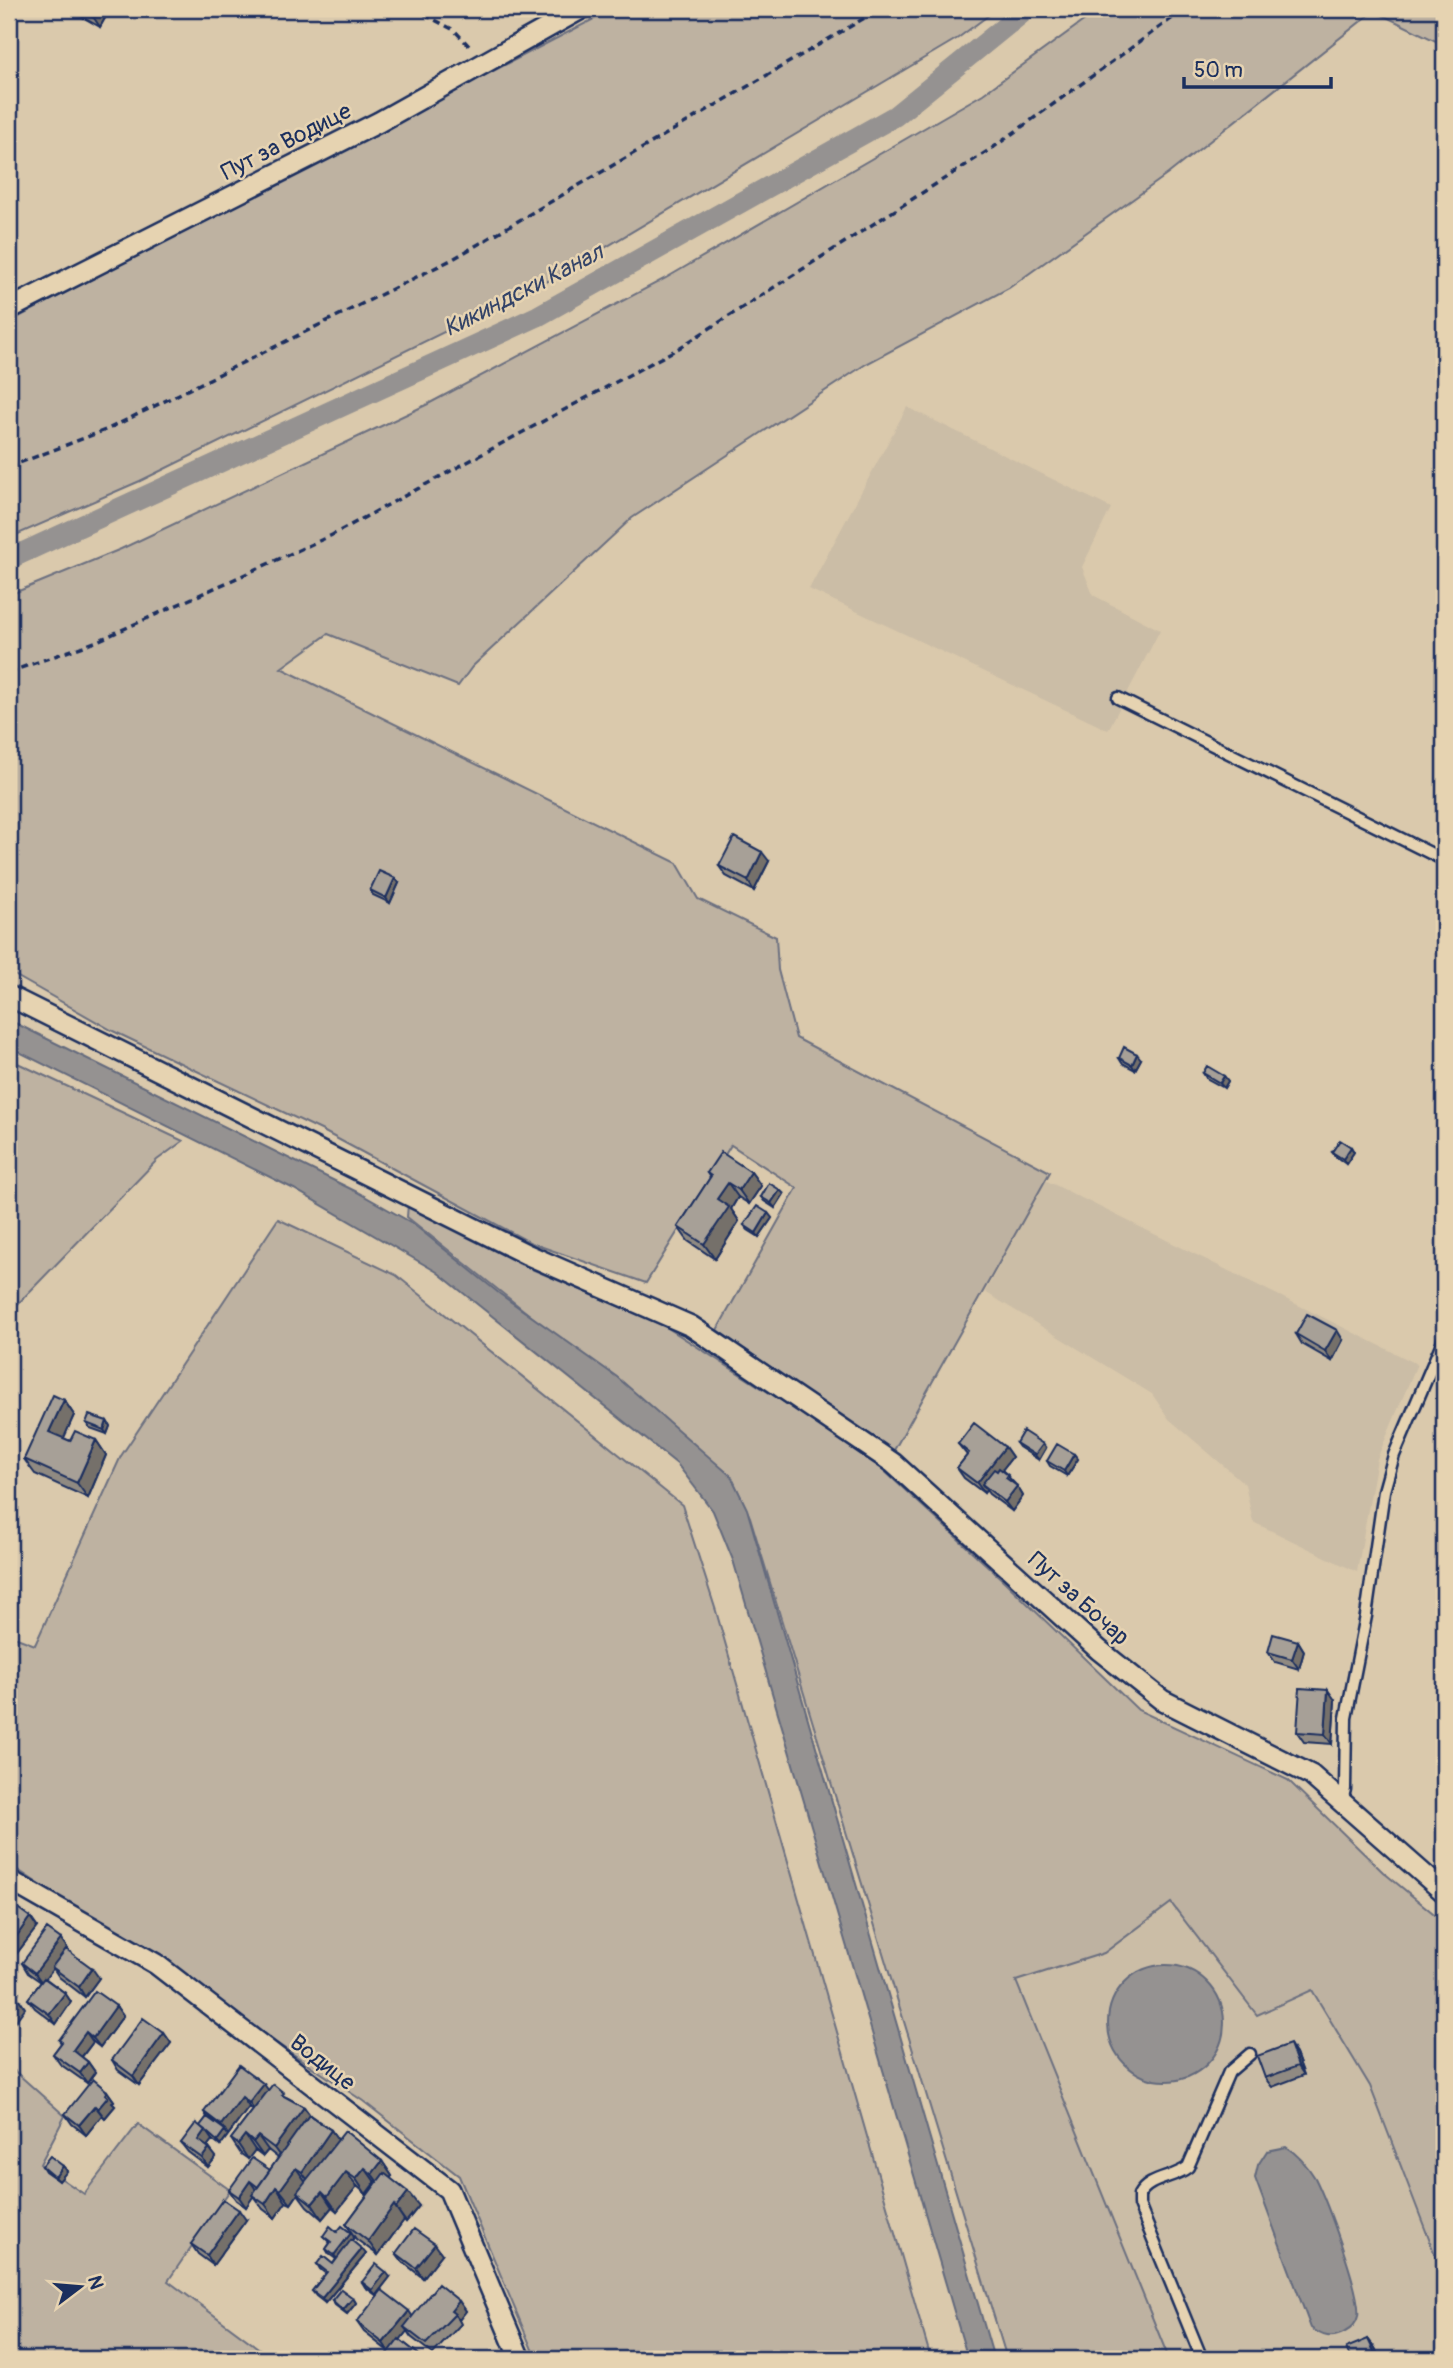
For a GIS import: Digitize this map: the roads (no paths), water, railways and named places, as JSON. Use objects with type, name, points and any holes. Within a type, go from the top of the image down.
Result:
[{"type":"street","name":"Пут за Водице","points":[[9,309],[379,122],[580,9]]},
{"type":"street","name":"Пут за Бочар","points":[[9,996],[526,1254],[691,1326],[893,1463],[1098,1650],[1162,1700],[1311,1775],[1444,1892]]},
{"type":"street","name":"Водице","points":[[9,1880],[156,1964],[449,2190],[520,2359]]},
{"type":"lane","points":[[1118,698],[1444,860]]},
{"type":"lane","points":[[1342,1802],[1345,1789],[1346,1718],[1366,1616],[1384,1491],[1394,1455],[1444,1338]]},
{"type":"lane","points":[[1202,2359],[1139,2205],[1139,2195],[1145,2187],[1188,2167],[1229,2072],[1250,2054]]},
{"type":"waterway","name":"Кикиндски Канал","points":[[9,559],[538,316],[895,116],[1027,9]]}]
